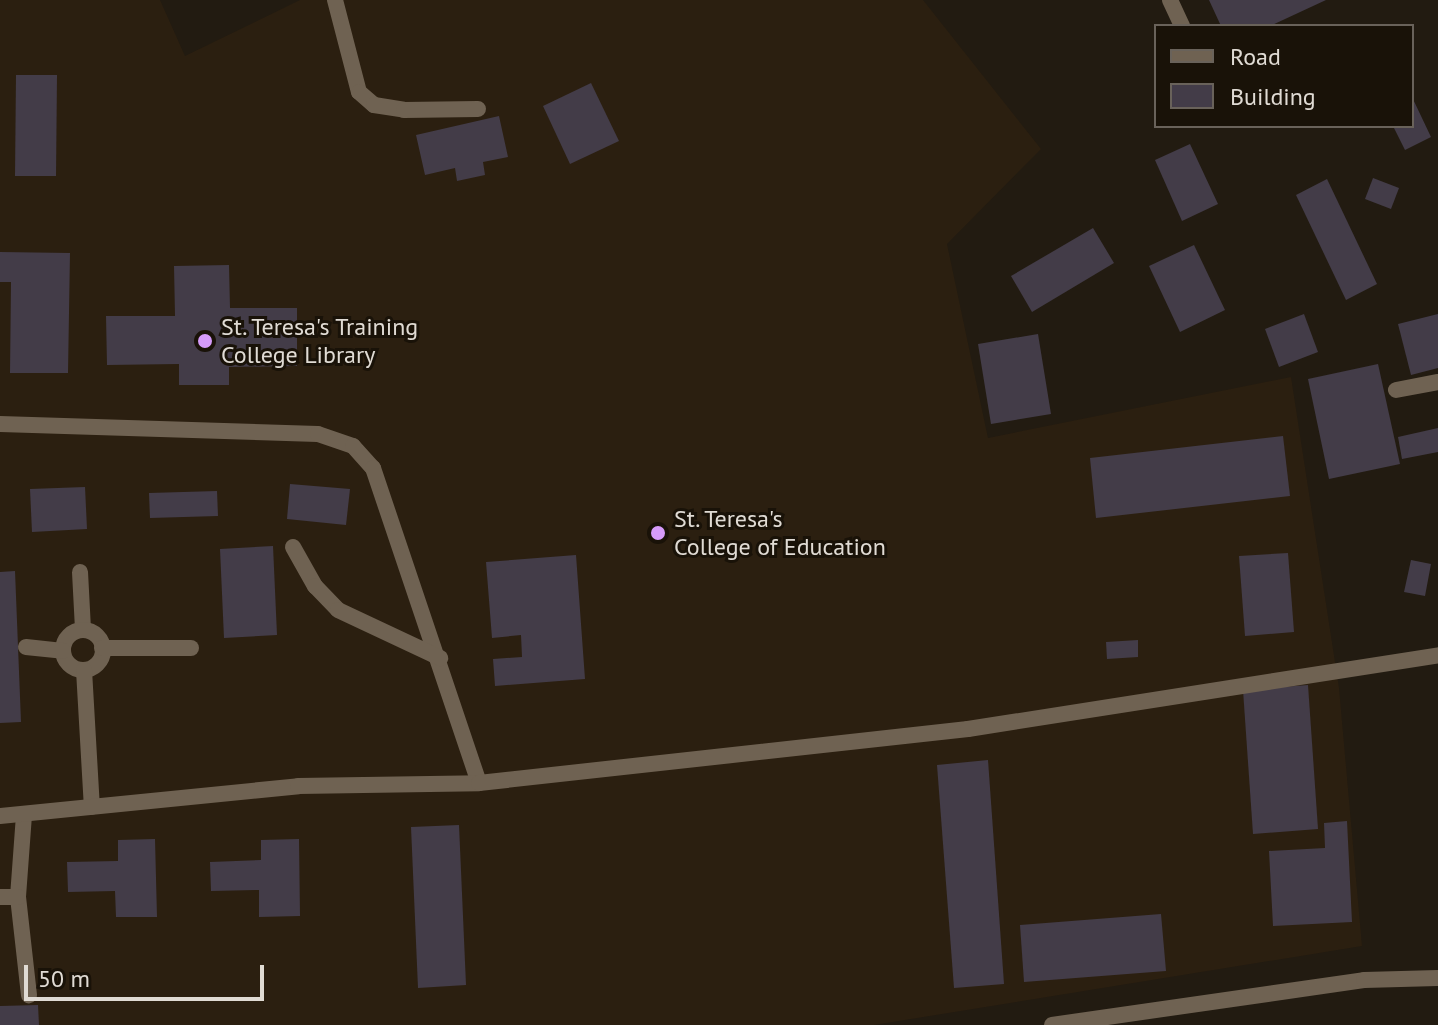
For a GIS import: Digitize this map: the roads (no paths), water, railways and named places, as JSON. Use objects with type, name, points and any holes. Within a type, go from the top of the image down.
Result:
[{"type":"street","points":[[335,0],[359,92],[374,105],[404,110],[478,109]]},
{"type":"street","points":[[1170,0],[1181,24]]},
{"type":"street","points":[[1396,390],[1438,382]]},
{"type":"street","points":[[0,424],[318,434],[353,446],[373,468],[440,658],[479,783]]},
{"type":"street","points":[[293,547],[315,586],[338,610],[440,658]]},
{"type":"street","points":[[80,572],[83,630]]},
{"type":"street","points":[[83,630],[96,636],[102,648],[97,663],[84,670],[69,665],[63,651],[68,636],[83,630]]},
{"type":"street","points":[[26,647],[63,651]]},
{"type":"street","points":[[102,648],[191,648]]},
{"type":"street","points":[[0,816],[298,786],[479,783],[968,729],[1438,655]]},
{"type":"street","points":[[84,670],[92,807]]},
{"type":"street","points":[[24,815],[18,897],[29,995]]},
{"type":"street","points":[[0,897],[18,897]]},
{"type":"street","points":[[1052,1025],[1349,982],[1438,978]]},
{"type":"place","name":"St. Teresa's Training College Library","points":[[205,341]]},
{"type":"place","name":"St. Teresa's College of Education","points":[[658,533]]}]
